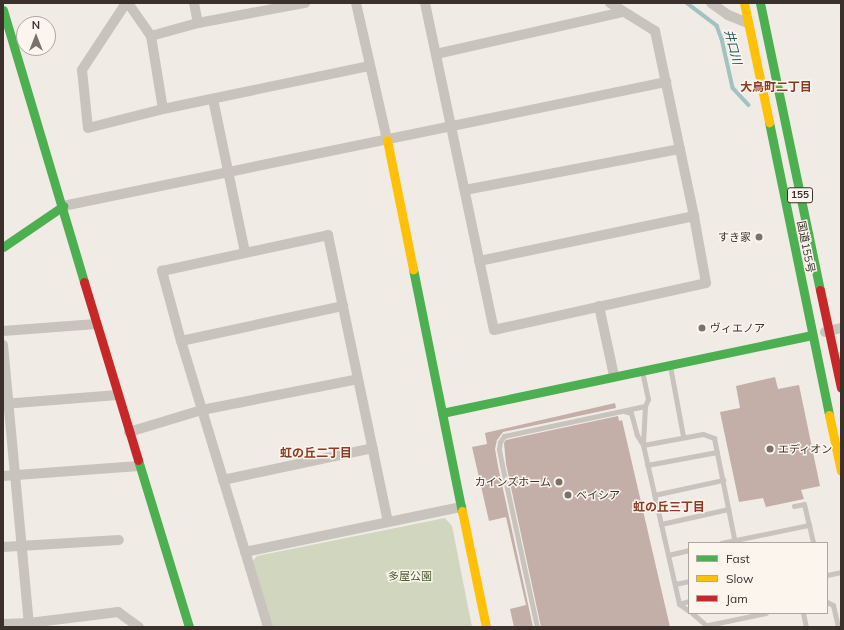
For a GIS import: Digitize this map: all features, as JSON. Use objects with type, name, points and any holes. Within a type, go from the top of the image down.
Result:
[{"type":"main road","name":"国道155号","points":[[744,3],[811,335],[841,471]]},
{"type":"main road","name":"国道155号","points":[[760,3],[841,388]]},
{"type":"main road","points":[[3,10],[63,206],[96,324],[189,627]]},
{"type":"main road","points":[[386,140],[486,627]]},
{"type":"main road","points":[[3,247],[63,206]]},
{"type":"main road","points":[[442,413],[811,335]]},
{"type":"street","points":[[163,109],[151,36],[127,3],[82,70],[88,128],[163,109],[369,66]]},
{"type":"street","points":[[194,3],[198,23]]},
{"type":"street","points":[[151,36],[198,23],[305,3]]},
{"type":"street","points":[[356,3],[386,140]]},
{"type":"street","points":[[425,3],[494,330],[706,283],[694,216],[655,31],[622,12],[610,3]]},
{"type":"street","points":[[711,3],[728,15],[748,23]]},
{"type":"street","points":[[436,54],[622,12]]},
{"type":"street","points":[[63,206],[666,82]]},
{"type":"street","points":[[212,99],[245,252]]},
{"type":"street","points":[[465,190],[680,149]]},
{"type":"street","points":[[479,261],[694,216]]},
{"type":"street","points":[[268,627],[181,341],[162,271],[328,235],[388,521]]},
{"type":"street","points":[[181,341],[343,306]]},
{"type":"street","points":[[599,306],[614,376]]},
{"type":"street","points":[[3,331],[96,324]]},
{"type":"street","points":[[811,335],[841,328]]},
{"type":"street","points":[[3,345],[6,404],[15,475],[29,623]]},
{"type":"street","points":[[129,432],[202,410],[358,379]]},
{"type":"street","points":[[6,404],[118,395]]},
{"type":"street","points":[[223,480],[373,448]]},
{"type":"street","points":[[3,476],[139,466]]},
{"type":"street","points":[[245,552],[461,506]]},
{"type":"street","points":[[3,548],[119,540]]},
{"type":"street","points":[[3,624],[29,623],[118,612],[139,627]]},
{"type":"lane","points":[[669,365],[683,436]]},
{"type":"lane","points":[[642,370],[648,399],[645,406],[643,445],[679,604],[688,610]]},
{"type":"lane","points":[[537,627],[501,460],[500,442],[504,436],[645,406]]},
{"type":"lane","points":[[621,411],[631,412],[637,435],[643,445]]},
{"type":"lane","points":[[643,445],[683,436],[703,434],[714,438],[735,542],[809,525]]},
{"type":"lane","points":[[647,465],[717,452]]},
{"type":"lane","points":[[654,495],[723,480]]},
{"type":"lane","points":[[794,506],[804,504],[813,542]]},
{"type":"lane","points":[[661,524],[728,509]]},
{"type":"lane","points":[[668,555],[688,550]]},
{"type":"lane","points":[[828,575],[841,572]]},
{"type":"lane","points":[[675,584],[688,581]]},
{"type":"lane","points":[[679,604],[688,602]]},
{"type":"lane","points":[[828,602],[833,605],[838,627]]},
{"type":"lane","points":[[693,614],[708,626],[762,614]]},
{"type":"lane","points":[[803,614],[806,627]]},
{"type":"green space","name":"多屋公園","points":[[445,518],[452,526],[472,627],[273,627],[253,561],[257,556]]},
{"type":"building","name":"エディオン","points":[[775,377],[778,389],[799,385],[820,486],[801,490],[804,499],[766,507],[763,498],[739,502],[720,412],[740,408],[736,386]]},
{"type":"building","points":[[615,403],[616,408],[503,432],[497,440],[495,449],[498,466],[533,627],[514,627],[510,609],[526,605],[506,517],[489,521],[472,447],[487,444],[485,433]]},
{"type":"building","name":"カインズホーム","points":[[618,416],[619,421],[622,420],[670,627],[541,627],[506,464],[504,443],[506,440]]},
{"type":"waterway","name":"井口川","points":[[687,3],[717,26],[722,39],[733,88],[749,105]]},
{"type":"traffic: fast","points":[[760,3],[820,290]]},
{"type":"traffic: fast","points":[[3,10],[84,282]]},
{"type":"traffic: fast","points":[[769,122],[829,415]]},
{"type":"traffic: fast","points":[[3,247],[63,206]]},
{"type":"traffic: fast","points":[[413,269],[462,511]]},
{"type":"traffic: fast","points":[[442,413],[811,335]]},
{"type":"traffic: fast","points":[[138,460],[189,627]]},
{"type":"traffic: slow","points":[[744,3],[769,122]]},
{"type":"traffic: slow","points":[[387,140],[413,269]]},
{"type":"traffic: slow","points":[[829,415],[841,471]]},
{"type":"traffic: slow","points":[[462,511],[486,627]]},
{"type":"traffic: jam","points":[[84,282],[138,460]]},
{"type":"traffic: jam","points":[[820,290],[841,388]]},
{"type":"place","name":"すき家","points":[[759,237]]},
{"type":"place","name":"ヴィエノア","points":[[702,328]]},
{"type":"place","name":"エディオン","points":[[770,449]]},
{"type":"place","name":"カインズホーム","points":[[559,482]]},
{"type":"place","name":"ベイシア","points":[[568,495]]},
{"type":"district","name":"大鳥町二丁目","points":[[776,87]]},
{"type":"district","name":"虹の丘二丁目","points":[[316,453]]},
{"type":"district","name":"虹の丘三丁目","points":[[669,507]]}]
